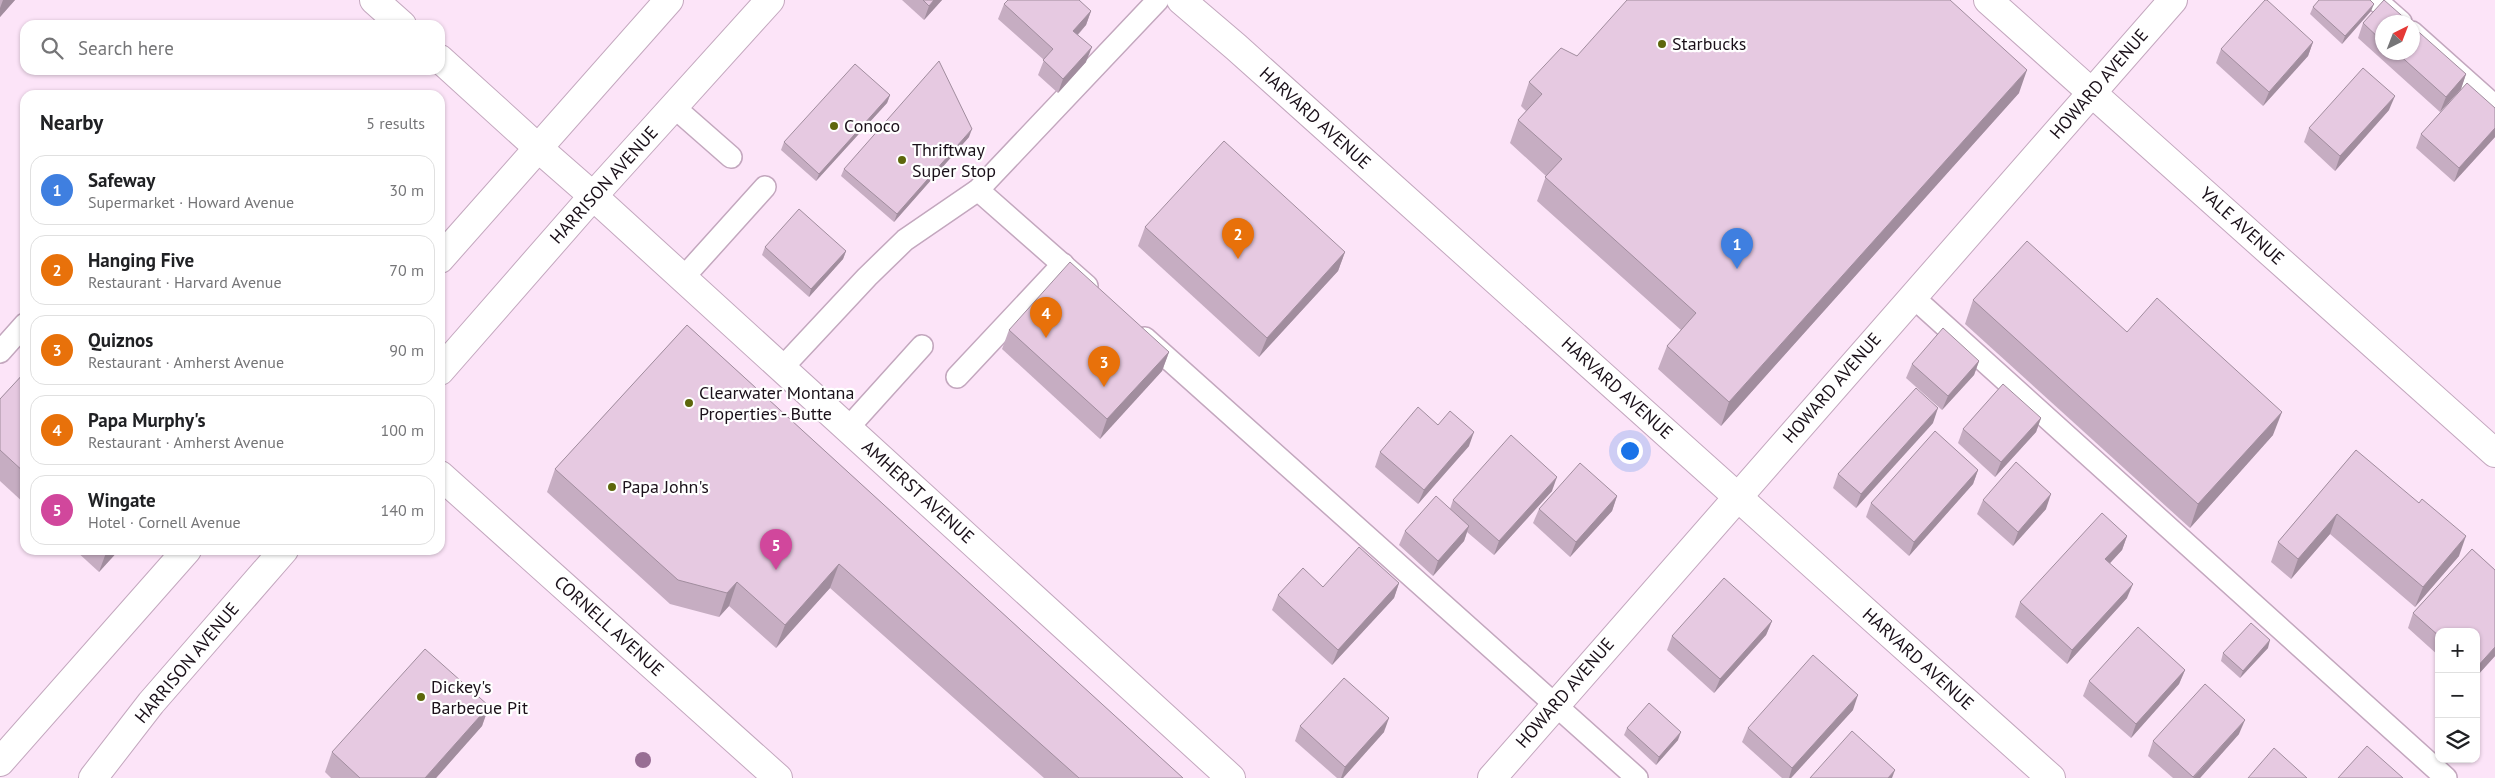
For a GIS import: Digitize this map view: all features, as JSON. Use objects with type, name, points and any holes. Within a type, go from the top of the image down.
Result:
[{"type":"street","points":[[374,0],[396,20]]},
{"type":"street","points":[[445,253],[669,0]]},
{"type":"street","name":"HARRISON AVENUE","points":[[445,365],[593,196],[770,0]]},
{"type":"street","name":"HARVARD AVENUE","points":[[1181,0],[1236,47],[2052,778]]},
{"type":"street","name":"YALE AVENUE","points":[[1988,0],[2495,453]]},
{"type":"street","name":"HOWARD AVENUE","points":[[1492,778],[2173,0]]},
{"type":"street","name":"AMHERST AVENUE","points":[[445,64],[593,196],[1231,778]]},
{"type":"street","name":"CORNELL AVENUE","points":[[445,479],[778,778]]},
{"type":"street","points":[[0,762],[184,555]]},
{"type":"street","name":"HARRISON AVENUE","points":[[93,778],[151,703],[280,555]]},
{"type":"lane","points":[[782,368],[867,277],[905,240],[978,190],[1158,0]]},
{"type":"lane","points":[[2376,0],[2393,15]]},
{"type":"lane","points":[[2420,39],[2495,106]]},
{"type":"lane","points":[[674,107],[731,157]]},
{"type":"lane","points":[[683,278],[764,187]]},
{"type":"lane","points":[[978,190],[1100,297]]},
{"type":"lane","points":[[957,378],[1063,264]]},
{"type":"lane","points":[[1912,296],[2446,778]]},
{"type":"lane","points":[[1129,323],[1637,778]]},
{"type":"lane","points":[[0,352],[20,330]]},
{"type":"lane","points":[[848,428],[922,346]]},
{"type":"building","points":[[923,0],[934,0],[929,6]]},
{"type":"building","points":[[1008,0],[1079,0],[1091,11],[1073,31],[1092,47],[1063,79],[1043,60],[1053,49],[1004,4]]},
{"type":"building","points":[[1627,0],[1950,0],[2027,70],[1729,402],[1667,346],[1696,313],[1545,177],[1562,159],[1518,120],[1542,94],[1529,82],[1561,48],[1577,56]]},
{"type":"building","points":[[2265,0],[2313,42],[2269,92],[2221,49]]},
{"type":"building","points":[[2319,0],[2370,0],[2374,4],[2345,36],[2313,7]]},
{"type":"building","points":[[2384,0],[2401,15],[2375,15],[2375,34],[2363,23]]},
{"type":"building","points":[[2420,33],[2466,74],[2446,97],[2405,60],[2420,60]]},
{"type":"building","name":"Thriftway Super Stop","points":[[939,61],[972,129],[897,214],[844,169]]},
{"type":"building","name":"Conoco","points":[[855,64],[890,95],[819,174],[784,142]]},
{"type":"building","points":[[2363,68],[2395,96],[2340,156],[2309,128]]},
{"type":"building","points":[[2467,83],[2495,108],[2495,128],[2459,168],[2421,134]]},
{"type":"building","points":[[1224,141],[1345,252],[1267,338],[1145,227]]},
{"type":"building","points":[[799,209],[846,251],[811,289],[765,247]]},
{"type":"building","points":[[2027,241],[2127,332],[2157,298],[2282,412],[2198,504],[1973,300]]},
{"type":"building","points":[[1070,262],[1169,352],[1107,419],[1009,330]]},
{"type":"building","points":[[687,325],[1183,778],[1079,778],[839,564],[785,625],[737,582],[727,593],[678,580],[555,469]]},
{"type":"building","points":[[1943,328],[1979,361],[1948,396],[1912,364]]},
{"type":"building","points":[[20,377],[20,468],[0,450],[0,399]]},
{"type":"building","points":[[2003,384],[2041,418],[2001,462],[1963,429]]},
{"type":"building","points":[[1916,388],[1938,408],[1861,494],[1838,474]]},
{"type":"building","points":[[1418,407],[1438,425],[1450,411],[1474,432],[1424,490],[1380,452]]},
{"type":"building","points":[[1935,431],[1978,470],[1914,542],[1871,503]]},
{"type":"building","points":[[1511,435],[1557,477],[1499,541],[1453,500]]},
{"type":"building","points":[[2356,450],[2419,503],[2422,499],[2466,536],[2423,587],[2337,514],[2298,559],[2278,542]]},
{"type":"building","points":[[2016,462],[2051,494],[2018,532],[1983,500]]},
{"type":"building","points":[[1580,463],[1617,496],[1576,542],[1539,509]]},
{"type":"building","points":[[1436,496],[1469,526],[1438,561],[1405,531]]},
{"type":"building","points":[[2102,513],[2127,536],[2105,559],[2133,584],[2072,650],[2020,602]]},
{"type":"building","points":[[1359,547],[1399,583],[1338,650],[1278,595],[1303,568],[1323,587]]},
{"type":"building","points":[[2472,549],[2495,570],[2495,647],[2480,664],[2480,628],[2435,628],[2435,632],[2413,613]]},
{"type":"building","points":[[1724,578],[1772,621],[1720,679],[1672,636]]},
{"type":"building","points":[[2251,623],[2270,640],[2243,671],[2223,653]]},
{"type":"building","points":[[2138,627],[2185,670],[2136,724],[2089,681]]},
{"type":"building","name":"Dickey's Barbecue Pit","points":[[425,649],[489,706],[425,778],[360,778],[332,752]]},
{"type":"building","points":[[1813,655],[1858,695],[1792,768],[1748,728]]},
{"type":"building","points":[[1344,678],[1389,718],[1345,767],[1300,726]]},
{"type":"building","points":[[2205,684],[2245,720],[2193,777],[2153,741]]},
{"type":"building","points":[[1649,703],[1681,732],[1659,757],[1627,728]]},
{"type":"building","points":[[1852,731],[1895,770],[1888,778],[1810,778]]},
{"type":"building","points":[[2367,746],[2403,778],[2338,778]]},
{"type":"building","points":[[2274,748],[2307,778],[2248,778]]},
{"type":"place","name":"Starbucks","points":[[1662,44]]},
{"type":"place","name":"Conoco","points":[[834,126]]},
{"type":"place","name":"Thriftway Super Stop","points":[[902,160]]},
{"type":"place","name":"Hanging Five","points":[[1238,259]]},
{"type":"place","name":"Safeway","points":[[1737,269]]},
{"type":"place","name":"Papa Murphy's","points":[[1046,338]]},
{"type":"place","name":"Quiznos","points":[[1104,387]]},
{"type":"place","name":"Clearwater Montana Properties - Butte","points":[[689,403]]},
{"type":"place","name":"Papa John's","points":[[612,487]]},
{"type":"place","name":"Wingate","points":[[776,570]]},
{"type":"place","name":"Dickey's Barbecue Pit","points":[[421,697]]}]
